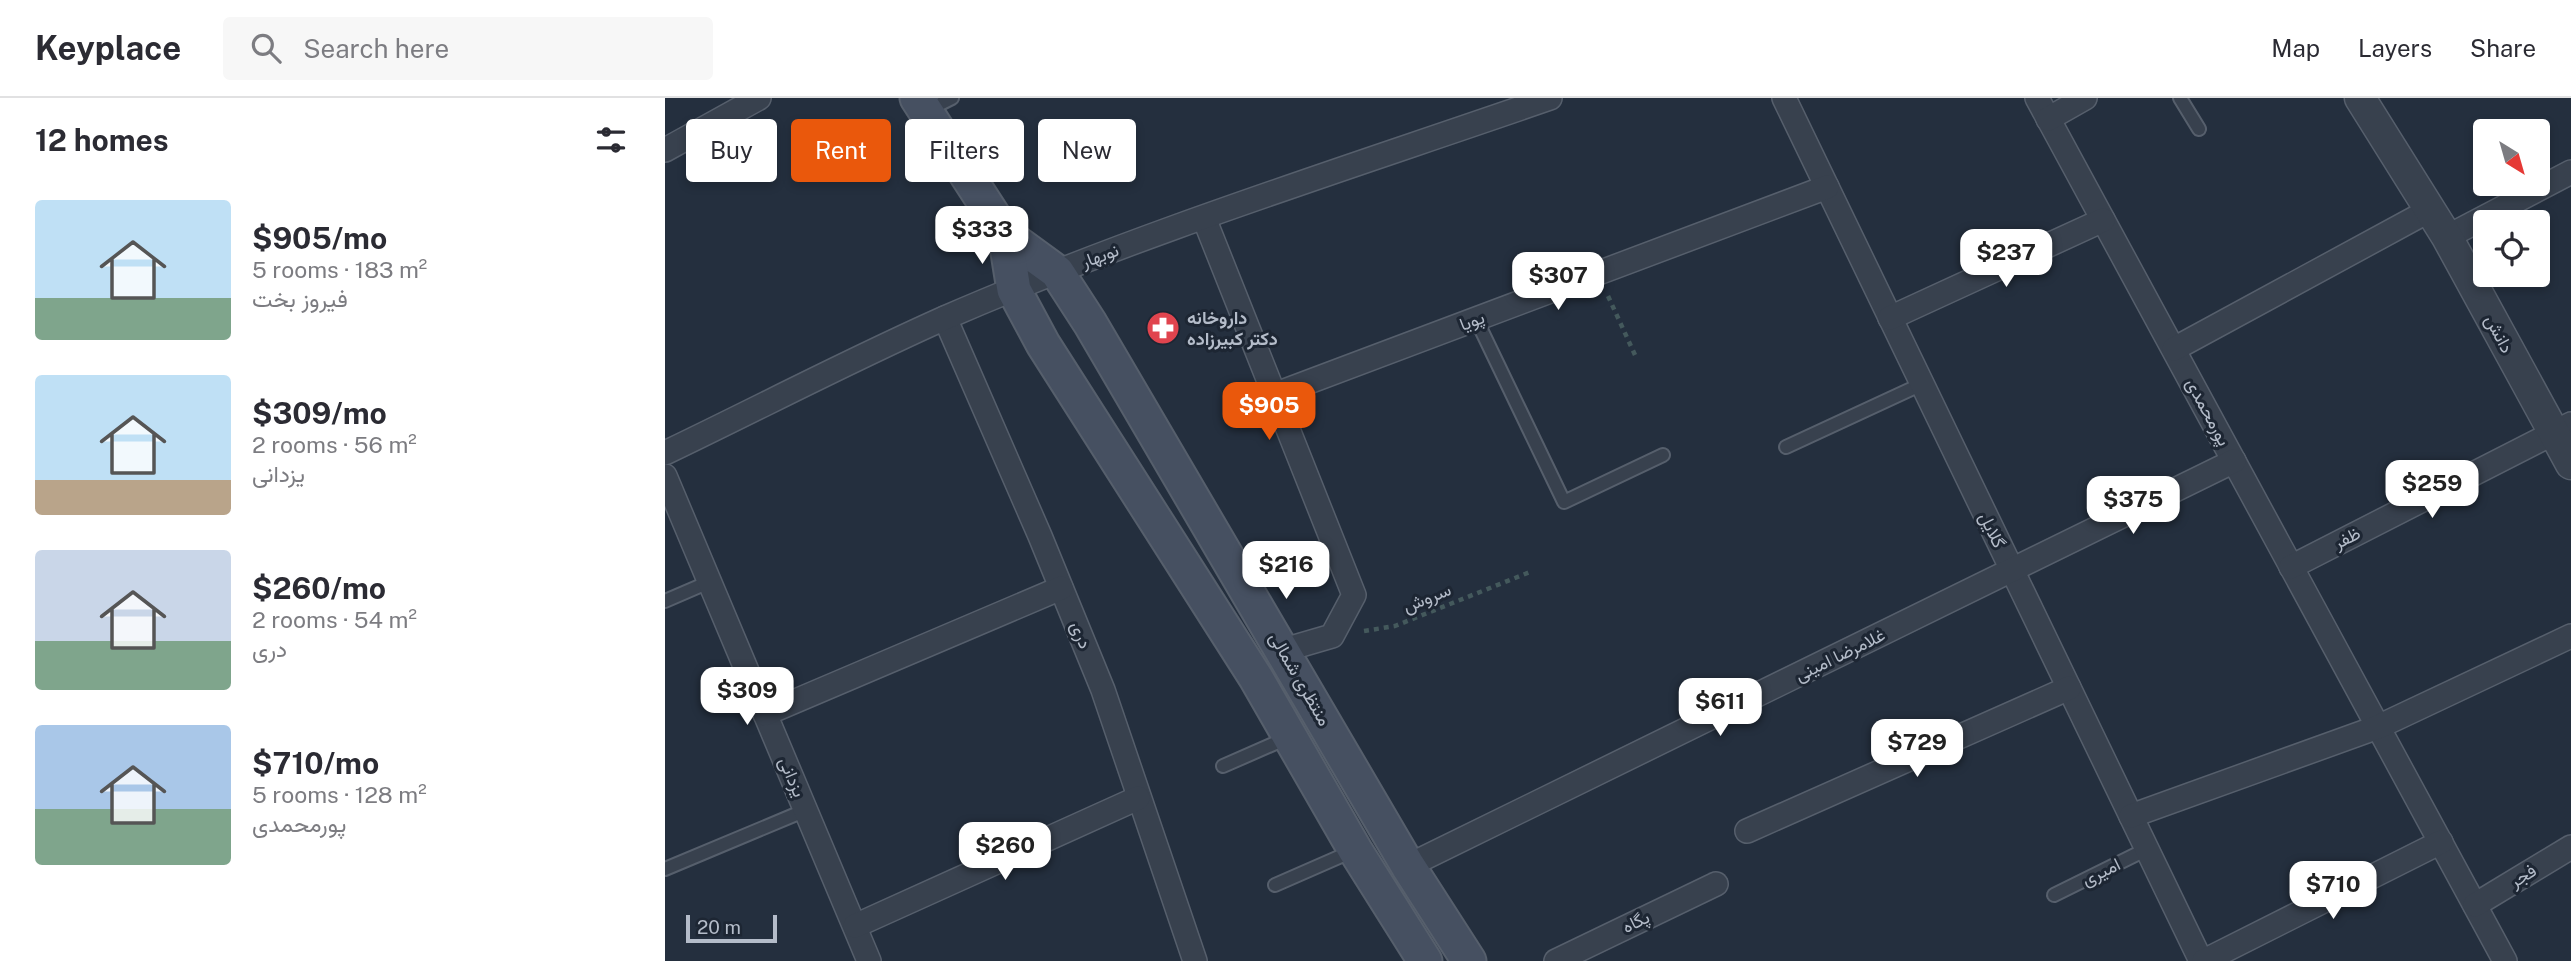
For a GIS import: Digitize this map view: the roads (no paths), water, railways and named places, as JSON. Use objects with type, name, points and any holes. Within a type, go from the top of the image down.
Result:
[{"type":"main road","name":"منتظری شمالی","points":[[932,102],[1005,234],[1014,290],[1043,344],[1291,736],[1355,850],[1425,961]]},
{"type":"main road","name":"منتظری شمالی","points":[[1005,234],[1057,272],[1090,323],[1284,650],[1408,866],[1469,961]]},
{"type":"street","points":[[665,150],[759,98]]},
{"type":"street","name":"نوبهار","points":[[665,453],[945,318],[1057,272],[1550,98]]},
{"type":"street","name":"گلایل","points":[[1784,98],[2203,961]]},
{"type":"street","name":"پورمحمدی","points":[[2037,98],[2505,961]]},
{"type":"street","points":[[2048,119],[2085,98]]},
{"type":"street","name":"دانش","points":[[2360,98],[2562,429],[2571,464]]},
{"type":"street","points":[[2447,237],[2571,172]]},
{"type":"street","name":"پویا","points":[[1274,395],[1827,187]]},
{"type":"street","points":[[2173,349],[2430,210]]},
{"type":"street","points":[[1204,218],[1354,595],[1332,636],[1284,650]]},
{"type":"street","points":[[1890,318],[2103,220]]},
{"type":"street","name":"دری","points":[[945,318],[1103,690],[1195,961]]},
{"type":"street","name":"ظفر","points":[[2291,567],[2562,429]]},
{"type":"street","name":"غلامرضا امینی","points":[[1408,866],[2234,461]]},
{"type":"street","name":"یزدانی","points":[[665,476],[869,961]]},
{"type":"street","points":[[765,714],[1061,588]]},
{"type":"street","points":[[2131,816],[2378,727],[2571,636]]},
{"type":"street","points":[[1747,831],[2069,688]]},
{"type":"street","points":[[855,926],[1138,798]]},
{"type":"street","points":[[2203,961],[2441,842]]},
{"type":"street","name":"فجر","points":[[2475,905],[2571,847]]},
{"type":"street","name":"پگاه","points":[[1556,961],[1716,884]]},
{"type":"lane","points":[[2180,98],[2199,129]]},
{"type":"lane","points":[[1476,319],[1564,502],[1663,455]]},
{"type":"lane","points":[[1786,447],[1922,384]]},
{"type":"lane","points":[[665,601],[709,582]]},
{"type":"lane","points":[[1223,766],[1291,736]]},
{"type":"lane","points":[[665,869],[806,810]]},
{"type":"lane","name":"امیری","points":[[2054,895],[2147,849]]},
{"type":"lane","points":[[1275,885],[1355,850]]},
{"type":"place","name":"داروخانه دکتر کبیرزاده","points":[[1163,328]]}]
